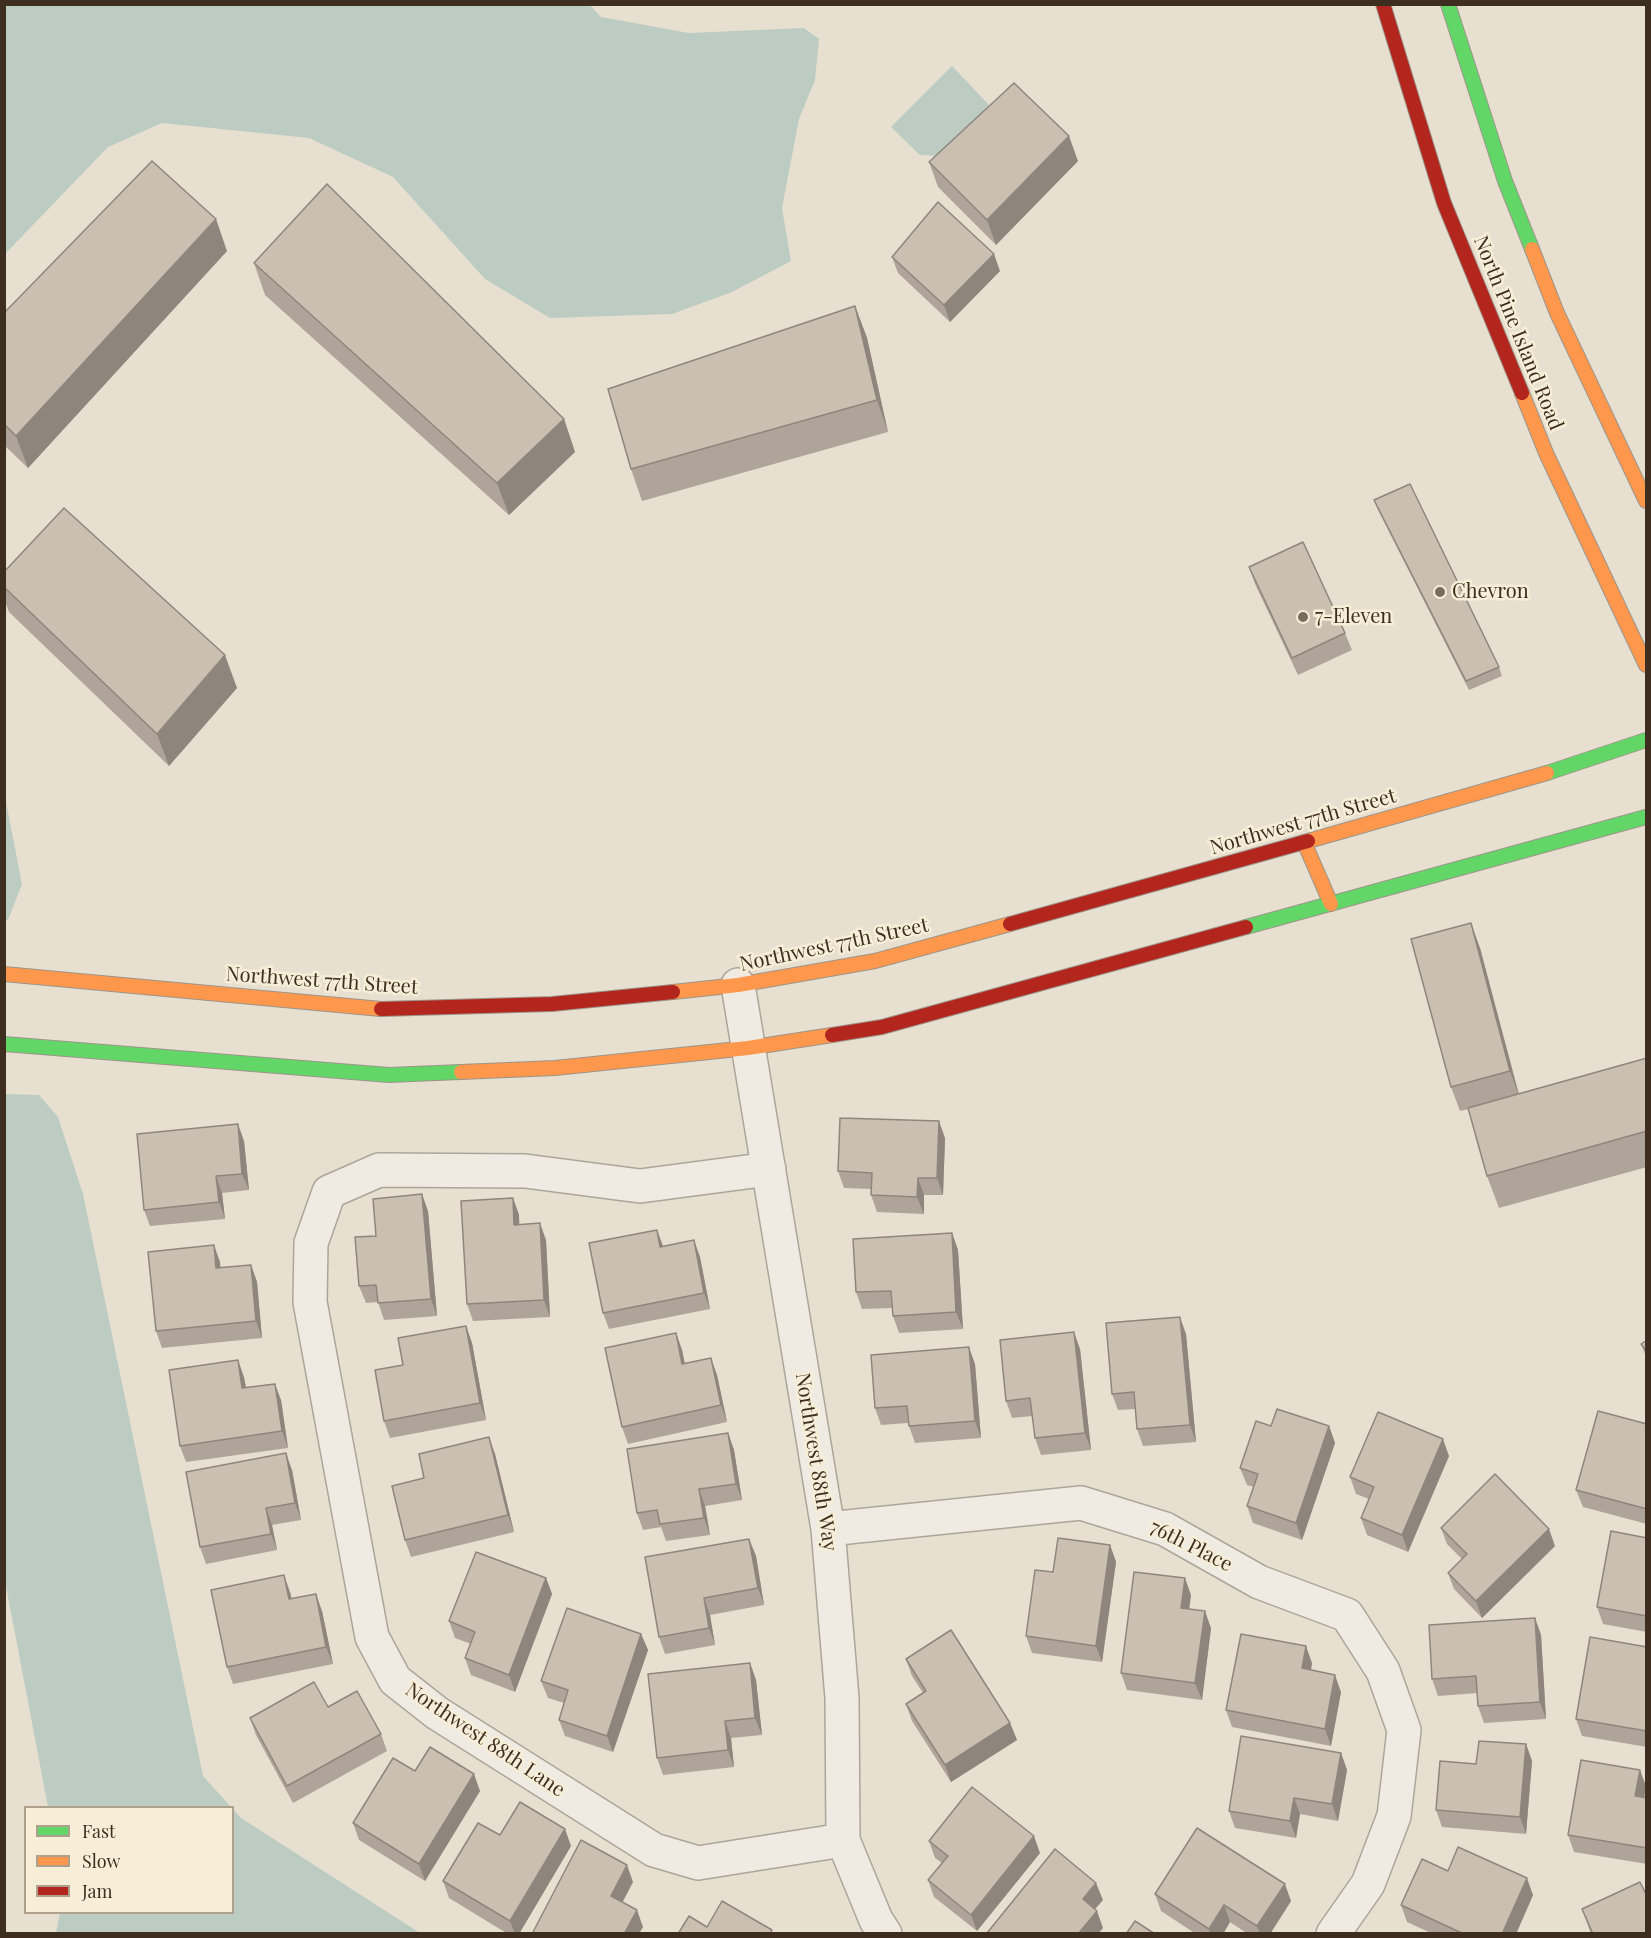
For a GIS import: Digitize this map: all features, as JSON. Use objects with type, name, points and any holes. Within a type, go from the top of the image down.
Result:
[{"type":"street","name":"North Pine Island Road","points":[[1383,4],[1444,202],[1546,453],[1647,665]]},
{"type":"street","points":[[1448,4],[1504,181],[1557,313],[1647,501]]},
{"type":"street","name":"Northwest 77th Street","points":[[4,974],[386,1009],[552,1004],[738,985],[875,961],[1528,780],[1647,740]]},
{"type":"street","points":[[4,1044],[389,1075],[555,1068],[748,1048],[882,1027],[1647,817]]},
{"type":"street","points":[[1304,842],[1331,904]]},
{"type":"street","name":"Northwest 88th Way","points":[[738,985],[828,1529],[842,1698],[843,1840],[876,1920],[885,1934]]},
{"type":"street","name":"Northwest 88th Lane","points":[[769,1169],[640,1186],[525,1171],[379,1170],[329,1192],[311,1243],[310,1302],[372,1637],[395,1680],[437,1713],[654,1850],[698,1863],[843,1840]]},
{"type":"street","name":"76th Place","points":[[828,1529],[1081,1503],[1165,1529],[1259,1582],[1347,1616],[1383,1671],[1404,1730],[1394,1816],[1368,1884],[1333,1934]]},
{"type":"shaded area","points":[[589,4],[601,17],[689,33],[804,28],[819,39],[815,80],[799,119],[782,208],[791,261],[732,292],[672,314],[550,318],[485,279],[393,177],[309,138],[162,123],[108,147],[5,254],[5,5]]},
{"type":"shaded area","points":[[952,66],[989,105],[940,156],[920,155],[891,127]]},
{"type":"shaded area","points":[[5,797],[22,884],[8,920],[4,920]]},
{"type":"shaded area","points":[[5,1094],[39,1095],[58,1117],[83,1194],[203,1776],[230,1806],[48,1806],[5,1581]]},
{"type":"shaded area","points":[[234,1810],[241,1818],[420,1933],[56,1933],[60,1914],[234,1914]]},
{"type":"building","points":[[1014,83],[1069,136],[987,220],[929,162]]},
{"type":"building","points":[[152,161],[216,219],[16,436],[4,424],[4,313]]},
{"type":"building","points":[[327,184],[564,419],[497,483],[254,263]]},
{"type":"building","points":[[938,202],[994,254],[944,305],[892,257]]},
{"type":"building","points":[[855,306],[877,400],[631,469],[608,389]]},
{"type":"building","name":"Chevron","points":[[1410,484],[1499,667],[1466,681],[1374,500]]},
{"type":"building","points":[[64,508],[225,655],[157,734],[4,587],[4,572]]},
{"type":"building","name":"7-Eleven","points":[[1303,542],[1345,633],[1292,658],[1249,567]]},
{"type":"building","points":[[1471,923],[1510,1071],[1451,1087],[1411,939]]},
{"type":"building","points":[[1647,1058],[1647,1131],[1487,1176],[1468,1108]]},
{"type":"building","points":[[840,1118],[939,1121],[937,1178],[918,1178],[917,1197],[871,1195],[872,1173],[838,1171]]},
{"type":"building","points":[[238,1124],[242,1174],[216,1176],[219,1202],[144,1210],[137,1134]]},
{"type":"building","points":[[422,1194],[431,1299],[378,1303],[376,1285],[359,1286],[355,1237],[376,1236],[373,1199]]},
{"type":"building","points":[[513,1198],[514,1225],[540,1223],[544,1300],[467,1304],[461,1201]]},
{"type":"building","points":[[657,1230],[660,1247],[694,1240],[704,1293],[603,1313],[589,1243]]},
{"type":"building","points":[[952,1233],[956,1312],[893,1316],[891,1291],[856,1292],[853,1239]]},
{"type":"building","points":[[214,1245],[216,1268],[251,1265],[256,1321],[156,1331],[148,1252]]},
{"type":"building","points":[[1180,1317],[1190,1425],[1137,1429],[1134,1392],[1112,1394],[1106,1323]]},
{"type":"building","points":[[466,1326],[480,1403],[384,1421],[375,1370],[403,1365],[398,1338]]},
{"type":"building","points":[[1074,1332],[1085,1433],[1035,1438],[1030,1398],[1006,1401],[1000,1340]]},
{"type":"building","points":[[676,1333],[682,1364],[711,1358],[721,1405],[622,1427],[605,1348]]},
{"type":"building","points":[[1647,1340],[1647,1352],[1641,1344]]},
{"type":"building","points":[[969,1347],[975,1421],[909,1426],[907,1406],[875,1408],[871,1355]]},
{"type":"building","points":[[238,1360],[242,1388],[275,1384],[282,1431],[180,1446],[169,1370]]},
{"type":"building","points":[[1277,1409],[1329,1426],[1296,1523],[1247,1506],[1258,1474],[1240,1468],[1256,1421],[1271,1426]]},
{"type":"building","points":[[1598,1411],[1647,1424],[1647,1509],[1576,1490]]},
{"type":"building","points":[[1378,1412],[1443,1439],[1402,1535],[1361,1518],[1374,1487],[1350,1477]]},
{"type":"building","points":[[728,1433],[736,1484],[699,1489],[704,1518],[660,1524],[657,1510],[637,1513],[627,1449]]},
{"type":"building","points":[[489,1437],[508,1515],[405,1540],[392,1486],[424,1478],[419,1454]]},
{"type":"building","points":[[286,1453],[295,1503],[266,1508],[271,1534],[200,1547],[186,1472]]},
{"type":"building","points":[[1495,1474],[1549,1529],[1476,1601],[1448,1573],[1467,1554],[1441,1528]]},
{"type":"building","points":[[1611,1531],[1647,1538],[1647,1616],[1597,1607]]},
{"type":"building","points":[[1058,1538],[1110,1545],[1096,1646],[1026,1636],[1035,1570],[1053,1572]]},
{"type":"building","points":[[749,1539],[758,1588],[704,1598],[709,1628],[659,1637],[645,1557]]},
{"type":"building","points":[[476,1552],[546,1578],[509,1675],[465,1658],[475,1632],[449,1621]]},
{"type":"building","points":[[1134,1572],[1185,1578],[1181,1608],[1205,1611],[1195,1683],[1121,1673]]},
{"type":"building","points":[[284,1575],[289,1599],[316,1594],[326,1647],[227,1667],[211,1590]]},
{"type":"building","points":[[567,1608],[641,1634],[607,1736],[559,1720],[568,1690],[541,1681]]},
{"type":"building","points":[[1535,1618],[1540,1702],[1478,1706],[1476,1676],[1432,1679],[1429,1625]]},
{"type":"building","points":[[951,1630],[1010,1723],[945,1765],[906,1704],[926,1691],[906,1659]]},
{"type":"building","points":[[1241,1634],[1306,1646],[1302,1668],[1335,1675],[1325,1729],[1226,1710]]},
{"type":"building","points":[[1590,1637],[1647,1647],[1647,1731],[1576,1719]]},
{"type":"building","points":[[750,1663],[755,1718],[725,1721],[728,1750],[657,1758],[648,1674]]},
{"type":"building","points":[[314,1682],[328,1707],[357,1691],[381,1734],[287,1786],[250,1718]]},
{"type":"building","points":[[1241,1736],[1341,1753],[1332,1804],[1294,1798],[1290,1821],[1229,1811]]},
{"type":"building","points":[[1479,1741],[1526,1744],[1520,1817],[1436,1810],[1440,1761],[1476,1764]]},
{"type":"building","points":[[430,1747],[474,1774],[419,1864],[353,1823],[393,1758],[415,1771]]},
{"type":"building","points":[[1581,1760],[1640,1770],[1635,1796],[1647,1798],[1647,1848],[1568,1835]]},
{"type":"building","points":[[972,1787],[1034,1836],[971,1915],[928,1880],[948,1856],[929,1841]]},
{"type":"building","points":[[520,1802],[565,1829],[510,1921],[443,1881],[478,1823],[500,1835]]},
{"type":"building","points":[[1197,1828],[1285,1884],[1257,1926],[1224,1905],[1209,1929],[1155,1894]]},
{"type":"building","points":[[581,1840],[627,1865],[611,1896],[637,1910],[624,1934],[532,1934]]},
{"type":"building","points":[[1458,1847],[1527,1878],[1502,1934],[1464,1934],[1401,1905],[1422,1859],[1448,1871]]},
{"type":"building","points":[[1055,1849],[1096,1883],[1083,1899],[1097,1911],[1078,1934],[988,1934],[987,1933]]},
{"type":"building","points":[[1640,1882],[1647,1896],[1647,1934],[1593,1934],[1582,1909]]},
{"type":"building","points":[[722,1901],[772,1930],[770,1934],[678,1934],[689,1916],[707,1927]]},
{"type":"building","points":[[1135,1921],[1155,1934],[1126,1934]]},
{"type":"traffic: fast","points":[[1448,4],[1505,181],[1532,249]]},
{"type":"traffic: fast","points":[[1547,773],[1646,740]]},
{"type":"traffic: fast","points":[[1246,927],[1646,817]]},
{"type":"traffic: fast","points":[[4,1044],[389,1075],[461,1072]]},
{"type":"traffic: slow","points":[[1532,249],[1557,313],[1646,501]]},
{"type":"traffic: slow","points":[[1522,393],[1546,453],[1646,665]]},
{"type":"traffic: slow","points":[[1308,841],[1547,773]]},
{"type":"traffic: slow","points":[[1304,842],[1331,904]]},
{"type":"traffic: slow","points":[[673,992],[738,985],[875,961],[1010,924]]},
{"type":"traffic: slow","points":[[4,974],[381,1009]]},
{"type":"traffic: slow","points":[[461,1072],[555,1068],[748,1048],[832,1035]]},
{"type":"traffic: jam","points":[[1383,4],[1444,203],[1522,393]]},
{"type":"traffic: jam","points":[[1010,924],[1308,841]]},
{"type":"traffic: jam","points":[[832,1035],[882,1027],[1246,927]]},
{"type":"traffic: jam","points":[[381,1009],[552,1004],[673,992]]},
{"type":"place","name":"Chevron","points":[[1440,592]]},
{"type":"place","name":"7-Eleven","points":[[1303,617]]}]
